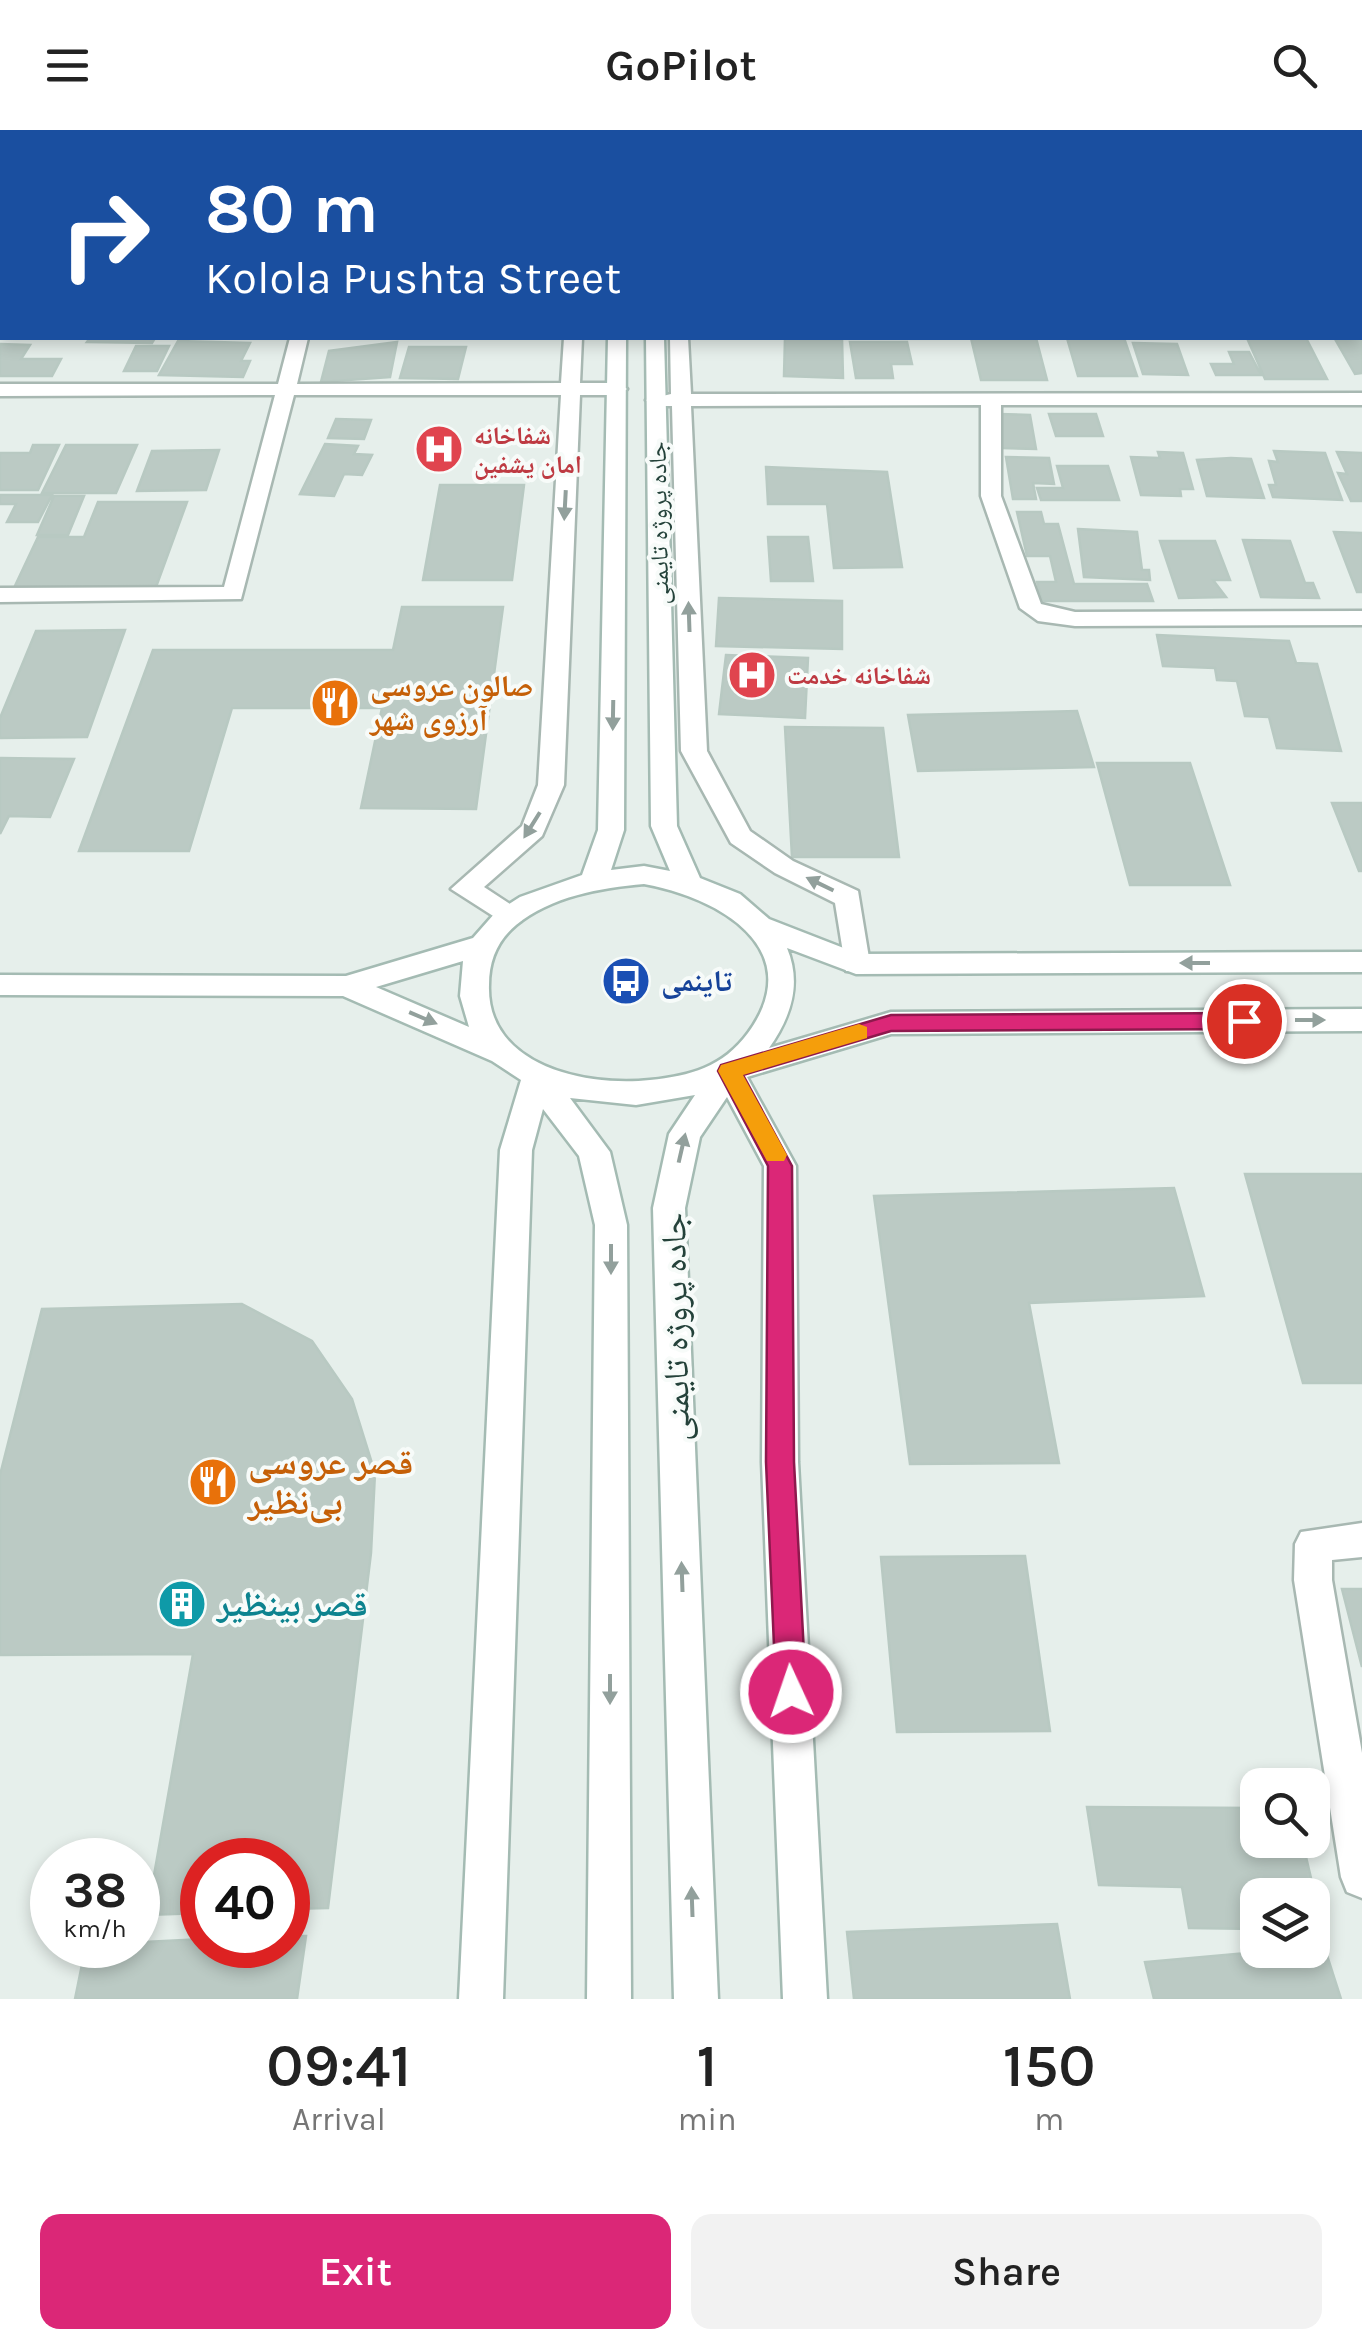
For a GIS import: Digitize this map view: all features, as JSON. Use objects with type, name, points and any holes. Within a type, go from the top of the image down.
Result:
[{"type":"street","points":[[0,595],[233,594],[299,340]]},
{"type":"street","points":[[510,914],[465,889],[533,830],[551,786],[573,340]]},
{"type":"street","name":"جاده پروژه تایمنی","points":[[595,878],[612,830],[618,340]]},
{"type":"street","name":"جاده پروژه تایمنی","points":[[655,340],[664,826],[690,883]]},
{"type":"street","points":[[679,340],[694,751],[740,837],[784,867],[848,898],[856,964]]},
{"type":"street","points":[[0,390],[617,389]]},
{"type":"street","points":[[656,400],[1362,399]]},
{"type":"street","points":[[991,402],[991,496],[1031,608],[1046,616],[1075,619],[1362,618]]},
{"type":"street","points":[[499,1052],[477,1017],[472,980],[484,945],[510,914],[549,892],[595,878],[644,876],[690,883],[730,901],[762,927],[856,964],[1362,962]]},
{"type":"street","points":[[729,1071],[768,1031],[782,996],[780,960],[762,927]]},
{"type":"street","points":[[0,984],[346,986],[484,945]]},
{"type":"street","points":[[346,986],[499,1052],[538,1078],[587,1094],[641,1096],[891,1023],[1362,1020]]},
{"type":"street","points":[[729,1071],[780,1166],[780,1462],[805,1999]]},
{"type":"street","name":"جاده پروژه تایمنی","points":[[696,1999],[670,1208],[685,1134],[729,1071]]},
{"type":"street","points":[[481,1999],[516,1150],[538,1078]]},
{"type":"street","name":"جاده پروژه تایمنی","points":[[538,1078],[594,1152],[611,1225],[609,1999]]},
{"type":"street","points":[[1362,1540],[1314,1544],[1313,1580],[1362,1877]]},
{"type":"building","points":[[88,340],[154,340],[152,343]]},
{"type":"building","points":[[785,340],[842,340],[843,378],[784,376]]},
{"type":"building","points":[[971,340],[1037,340],[1047,380],[981,380]]},
{"type":"building","points":[[1068,340],[1125,340],[1137,376],[1078,376]]},
{"type":"building","points":[[1248,340],[1307,340],[1327,379],[1265,379]]},
{"type":"building","points":[[1336,340],[1362,340],[1362,373],[1355,374]]},
{"type":"building","points":[[178,341],[250,343],[241,361],[250,361],[243,377],[159,375]]},
{"type":"building","points":[[397,342],[390,377],[321,382],[329,351]]},
{"type":"building","points":[[850,342],[907,342],[912,364],[891,364],[893,378],[856,378]]},
{"type":"building","points":[[1133,343],[1177,344],[1188,375],[1143,374]]},
{"type":"building","points":[[0,344],[30,345],[21,359],[61,359],[52,376],[0,376]]},
{"type":"building","points":[[136,346],[169,346],[157,371],[124,371]]},
{"type":"building","points":[[409,347],[466,347],[458,379],[400,378]]},
{"type":"building","points":[[1229,352],[1249,352],[1261,375],[1216,375],[1211,364],[1234,364]]},
{"type":"building","points":[[998,414],[1030,415],[1036,449],[1002,448]]},
{"type":"building","points":[[1049,414],[1096,414],[1103,436],[1056,436]]},
{"type":"building","points":[[336,419],[371,420],[364,439],[328,438]]},
{"type":"building","points":[[325,444],[358,446],[354,454],[372,455],[362,475],[344,474],[334,496],[300,494]]},
{"type":"building","points":[[33,445],[59,445],[38,490],[0,490],[0,453],[30,453]]},
{"type":"building","points":[[66,445],[137,445],[116,493],[42,493]]},
{"type":"building","points":[[219,450],[206,490],[137,491],[152,451]]},
{"type":"building","points":[[1274,451],[1325,453],[1342,500],[1273,497],[1269,485],[1276,485],[1269,461],[1278,462]]},
{"type":"building","points":[[1158,452],[1183,453],[1193,489],[1180,489],[1181,496],[1141,495],[1131,457],[1160,458]]},
{"type":"building","points":[[1337,452],[1362,453],[1362,501],[1351,501],[1338,473],[1347,474]]},
{"type":"building","points":[[1006,457],[1049,458],[1054,484],[1033,483],[1036,499],[1013,499]]},
{"type":"building","points":[[1251,459],[1264,498],[1207,496],[1197,460]]},
{"type":"building","points":[[1057,466],[1108,466],[1119,500],[1041,500],[1037,488],[1063,488]]},
{"type":"building","points":[[766,467],[887,472],[902,567],[834,568],[827,504],[768,504]]},
{"type":"building","points":[[440,485],[524,485],[512,580],[423,580]]},
{"type":"building","points":[[0,495],[52,495],[38,522],[7,522],[16,504],[0,504]]},
{"type":"building","points":[[54,496],[84,496],[68,535],[37,535]]},
{"type":"building","points":[[98,502],[187,502],[156,587],[14,588],[38,537],[84,537]]},
{"type":"building","points":[[1017,512],[1041,512],[1044,524],[1058,524],[1074,584],[1147,584],[1153,601],[1042,601],[1037,582],[1056,582],[1050,556],[1027,556]]},
{"type":"building","points":[[1078,529],[1137,532],[1142,570],[1149,570],[1150,580],[1084,577]]},
{"type":"building","points":[[1334,532],[1362,533],[1362,592],[1357,592]]},
{"type":"building","points":[[768,537],[808,537],[813,581],[771,581]]},
{"type":"building","points":[[1243,540],[1290,541],[1305,583],[1313,583],[1319,598],[1261,597]]},
{"type":"building","points":[[1160,541],[1215,541],[1230,580],[1213,580],[1226,597],[1179,598]]},
{"type":"building","points":[[719,598],[842,601],[842,649],[716,646]]},
{"type":"building","points":[[402,607],[503,607],[476,809],[361,808],[382,708],[232,708],[189,851],[79,851],[153,650],[393,650]]},
{"type":"building","points":[[125,630],[87,737],[0,738],[0,718],[36,631]]},
{"type":"building","points":[[1157,635],[1289,641],[1296,663],[1317,664],[1341,751],[1277,748],[1269,717],[1245,716],[1237,681],[1217,680],[1215,668],[1163,666]]},
{"type":"building","points":[[726,655],[808,658],[805,718],[719,714]]},
{"type":"building","points":[[1077,711],[1094,767],[918,771],[908,715]]},
{"type":"building","points":[[785,727],[883,728],[899,857],[792,857]]},
{"type":"building","points":[[0,758],[74,759],[50,817],[9,816],[0,834]]},
{"type":"building","points":[[1097,763],[1190,763],[1230,885],[1130,885]]},
{"type":"building","points":[[1332,803],[1362,803],[1362,871],[1359,871]]},
{"type":"building","points":[[1245,1174],[1362,1174],[1362,1383],[1303,1383]]},
{"type":"building","points":[[1174,1188],[1204,1296],[1029,1303],[1059,1463],[910,1464],[874,1196]]},
{"type":"building","name":"قصر بینظیر","points":[[242,1304],[312,1341],[352,1399],[375,1473],[371,1553],[328,1908],[310,1908],[310,1838],[180,1838],[180,1914],[160,1915],[160,1841],[193,1654],[0,1655],[0,1475],[42,1309]]},
{"type":"building","points":[[1025,1556],[1050,1731],[897,1732],[881,1557]]},
{"type":"building","points":[[1342,1589],[1362,1589],[1362,1667]]},
{"type":"building","points":[[1087,1807],[1240,1808],[1240,1858],[1306,1858],[1311,1878],[1240,1878],[1240,1929],[1189,1928],[1182,1887],[1099,1885]]},
{"type":"building","points":[[1057,1924],[1070,1999],[854,1999],[847,1932]]},
{"type":"building","points":[[180,1940],[180,1968],[301,1968],[297,1999],[75,1999],[81,1968],[160,1968],[160,1941]]},
{"type":"building","points":[[1240,1954],[1240,1968],[1330,1968],[1330,1965],[1341,1999],[1154,1999],[1145,1962]]},
{"type":"slow traffic","points":[[775,1155],[729,1071],[859,1033]]},
{"type":"place","name":"شفاخانه امان یشفین","points":[[439,449]]},
{"type":"place","name":"شفاخانه خدمت","points":[[752,675]]},
{"type":"place","name":"صالون عروسی آرزوی شهر","points":[[335,703]]},
{"type":"place","name":"تاینمی","points":[[626,981]]},
{"type":"place","name":"قصر عروسی بی‌نظیر","points":[[213,1482]]},
{"type":"place","name":"قصر بینظیر","points":[[182,1604]]},
{"type":"route","points":[[791,1692],[780,1462],[780,1166],[729,1071],[891,1023],[1244,1021]]}]
